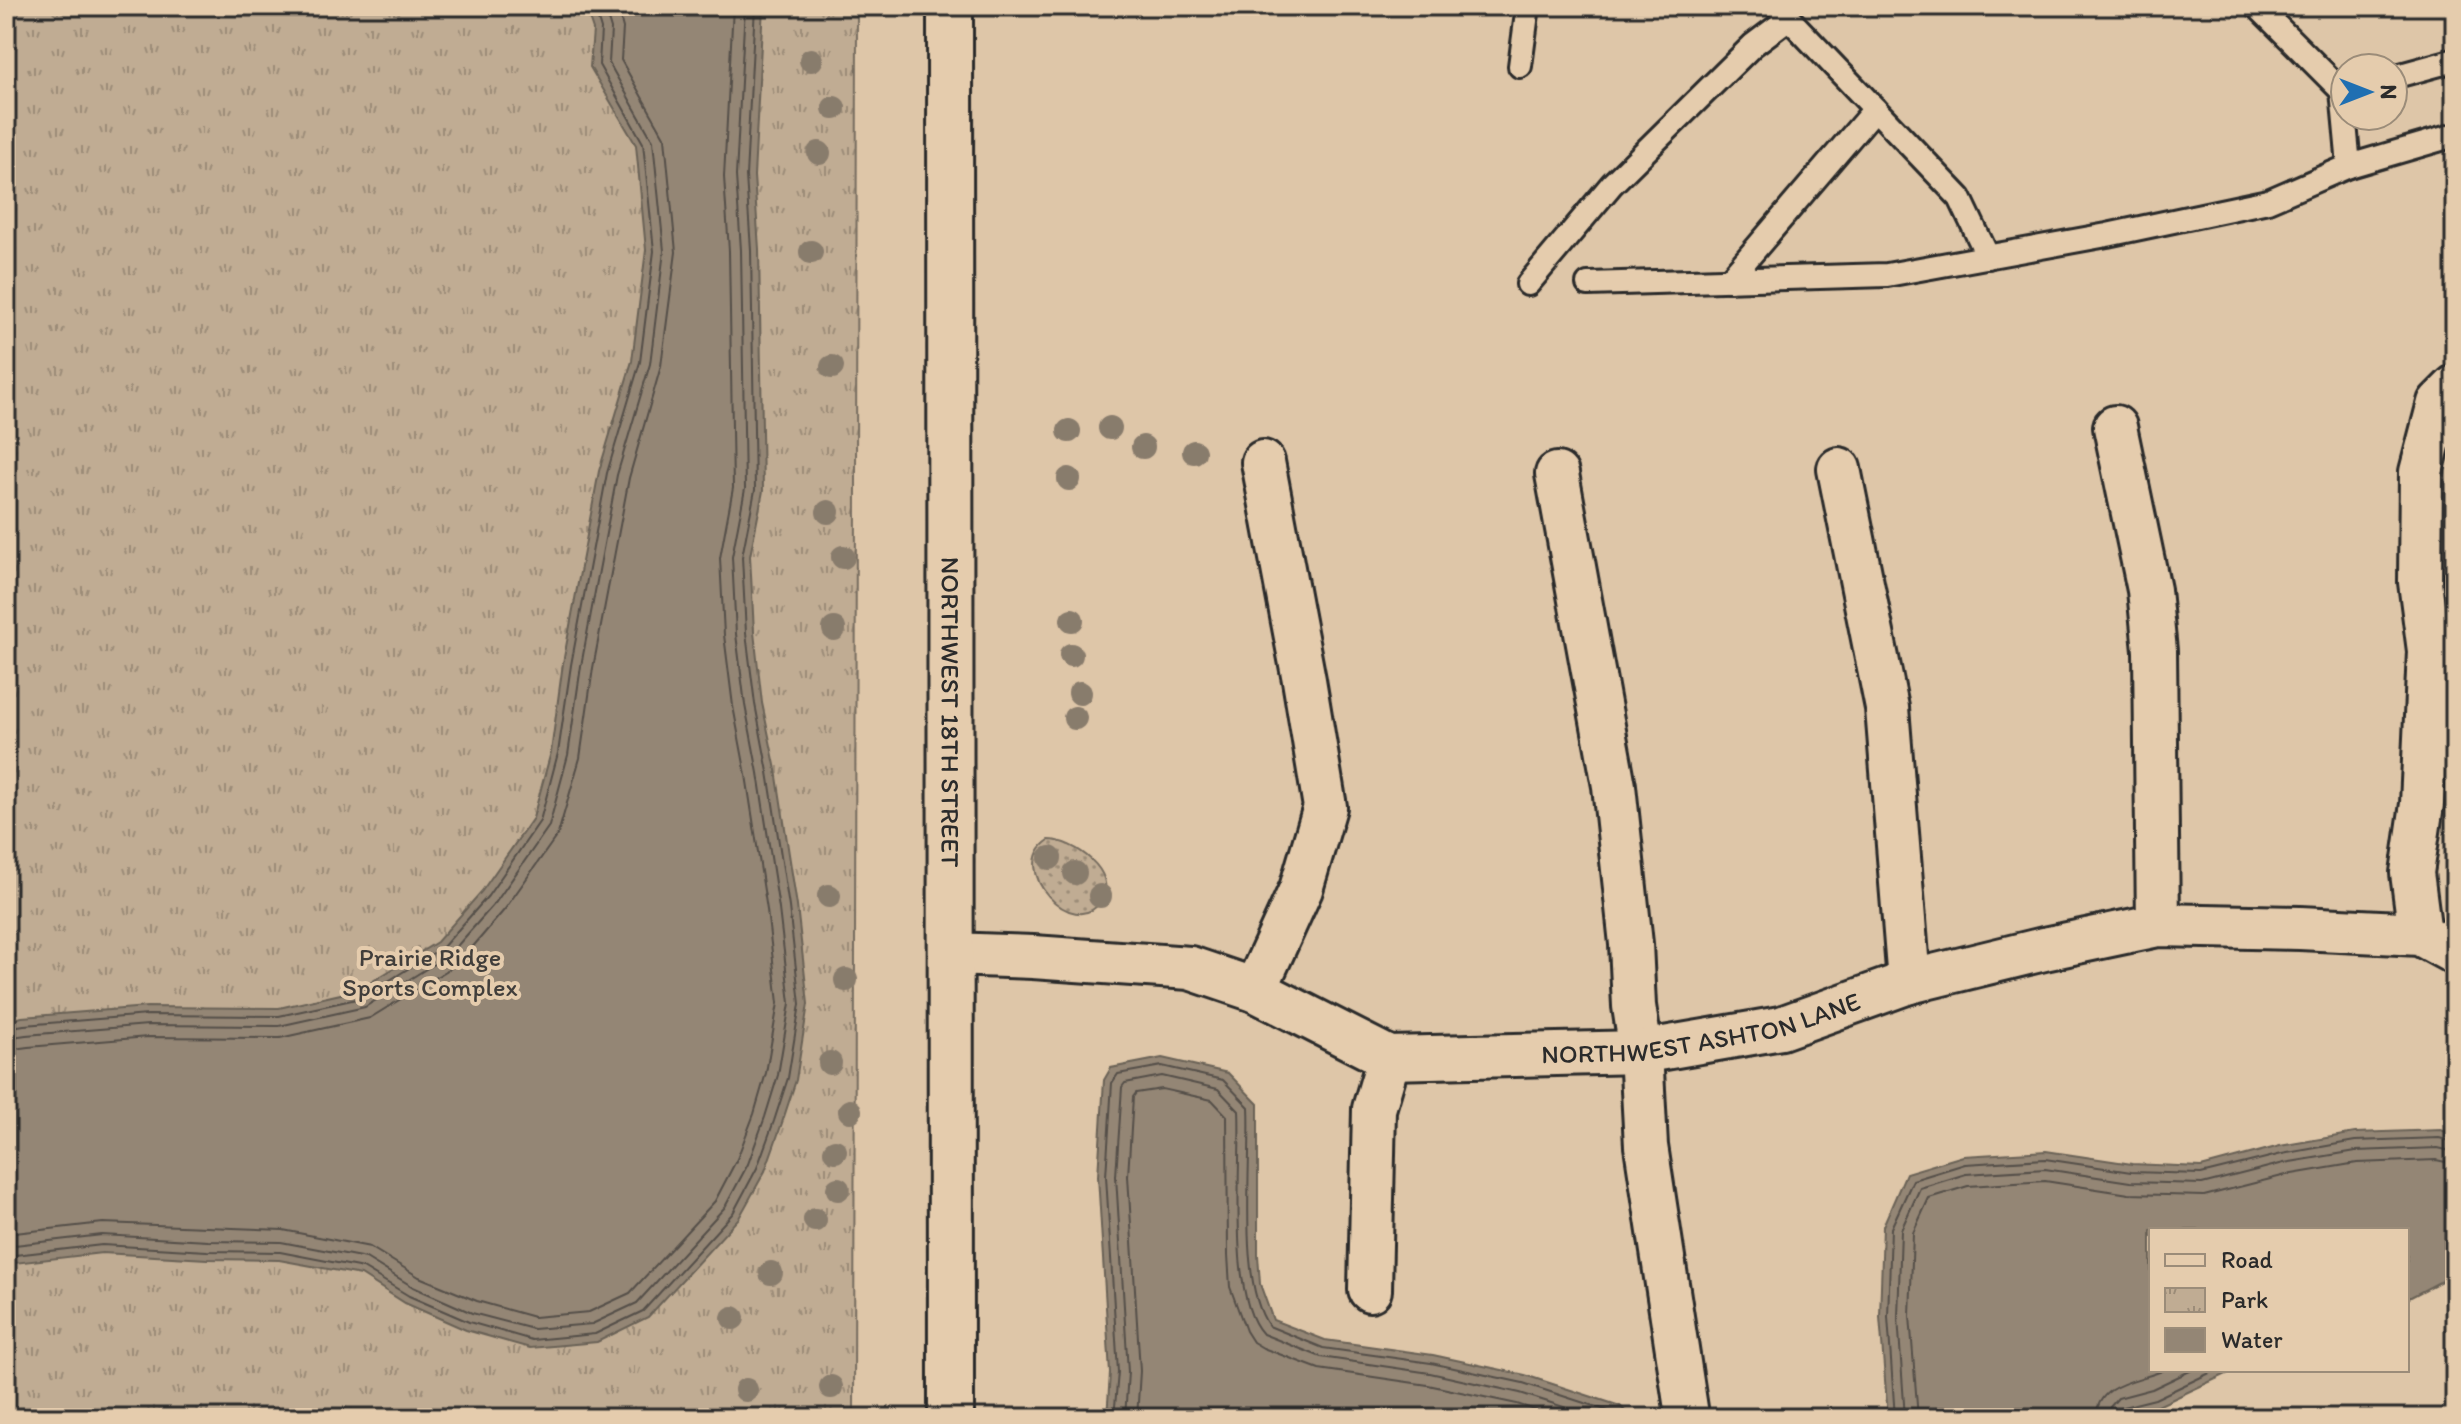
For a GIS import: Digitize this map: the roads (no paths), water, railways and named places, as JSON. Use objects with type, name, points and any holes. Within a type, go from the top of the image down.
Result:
[{"type":"main road","name":"NORTHWEST 18TH STREET","points":[[950,6],[951,1418]]},
{"type":"street","points":[[2438,944],[2412,873],[2442,651],[2420,582],[2421,472],[2439,403],[2455,387]]},
{"type":"street","points":[[2115,427],[2149,590],[2155,651],[2158,925]]},
{"type":"street","points":[[1255,990],[1301,889],[1325,807],[1263,462]]},
{"type":"street","points":[[1839,469],[1887,708],[1909,982]]},
{"type":"street","points":[[1557,474],[1614,786],[1641,1052],[1646,1146],[1687,1415]]},
{"type":"street","name":"NORTHWEST ASHTON LANE","points":[[950,954],[1190,968],[1255,990],[1389,1058],[1641,1052],[1781,1028],[1909,982],[2158,925],[2300,928],[2438,944]]},
{"type":"street","points":[[1370,1290],[1374,1109],[1389,1058]]},
{"type":"lane","points":[[1520,66],[1528,6]]},
{"type":"lane","points":[[2257,6],[2329,77]]},
{"type":"lane","points":[[1528,284],[1612,184],[1783,12],[1960,198],[1988,257]]},
{"type":"lane","points":[[2409,73],[2455,60]]},
{"type":"lane","points":[[1729,280],[1875,109]]},
{"type":"lane","points":[[2346,132],[2349,166]]},
{"type":"lane","points":[[1588,284],[1887,275],[2107,235],[2268,201],[2349,166],[2455,135]]},
{"type":"water","points":[[585,6],[763,6],[754,176],[759,249],[763,491],[750,556],[762,703],[776,770],[797,906],[808,1004],[796,1080],[765,1171],[739,1218],[648,1317],[597,1342],[530,1348],[466,1330],[405,1303],[361,1275],[279,1260],[102,1253],[6,1264],[6,1021],[147,1007],[279,1008],[358,990],[437,942],[482,891],[533,818],[551,752],[563,663],[599,471],[632,361],[646,250],[636,145],[590,67],[593,30]]},
{"type":"water","points":[[1162,1058],[1228,1073],[1258,1104],[1260,1284],[1273,1320],[1325,1340],[1433,1355],[1525,1375],[1620,1406],[1632,1418],[1107,1418],[1110,1373],[1098,1176],[1104,1080],[1111,1068]]},
{"type":"water","points":[[2441,1130],[2455,1135],[2455,1274],[2409,1298],[2409,1228],[2149,1228],[2149,1372],[2231,1372],[2158,1406],[2112,1418],[1888,1418],[1880,1317],[1883,1226],[1906,1173],[1963,1156],[2046,1151],[2132,1164],[2201,1167],[2280,1146],[2355,1133]]},
{"type":"park label","name":"Prairie Ridge Sports Complex","points":[[430,972]]}]
